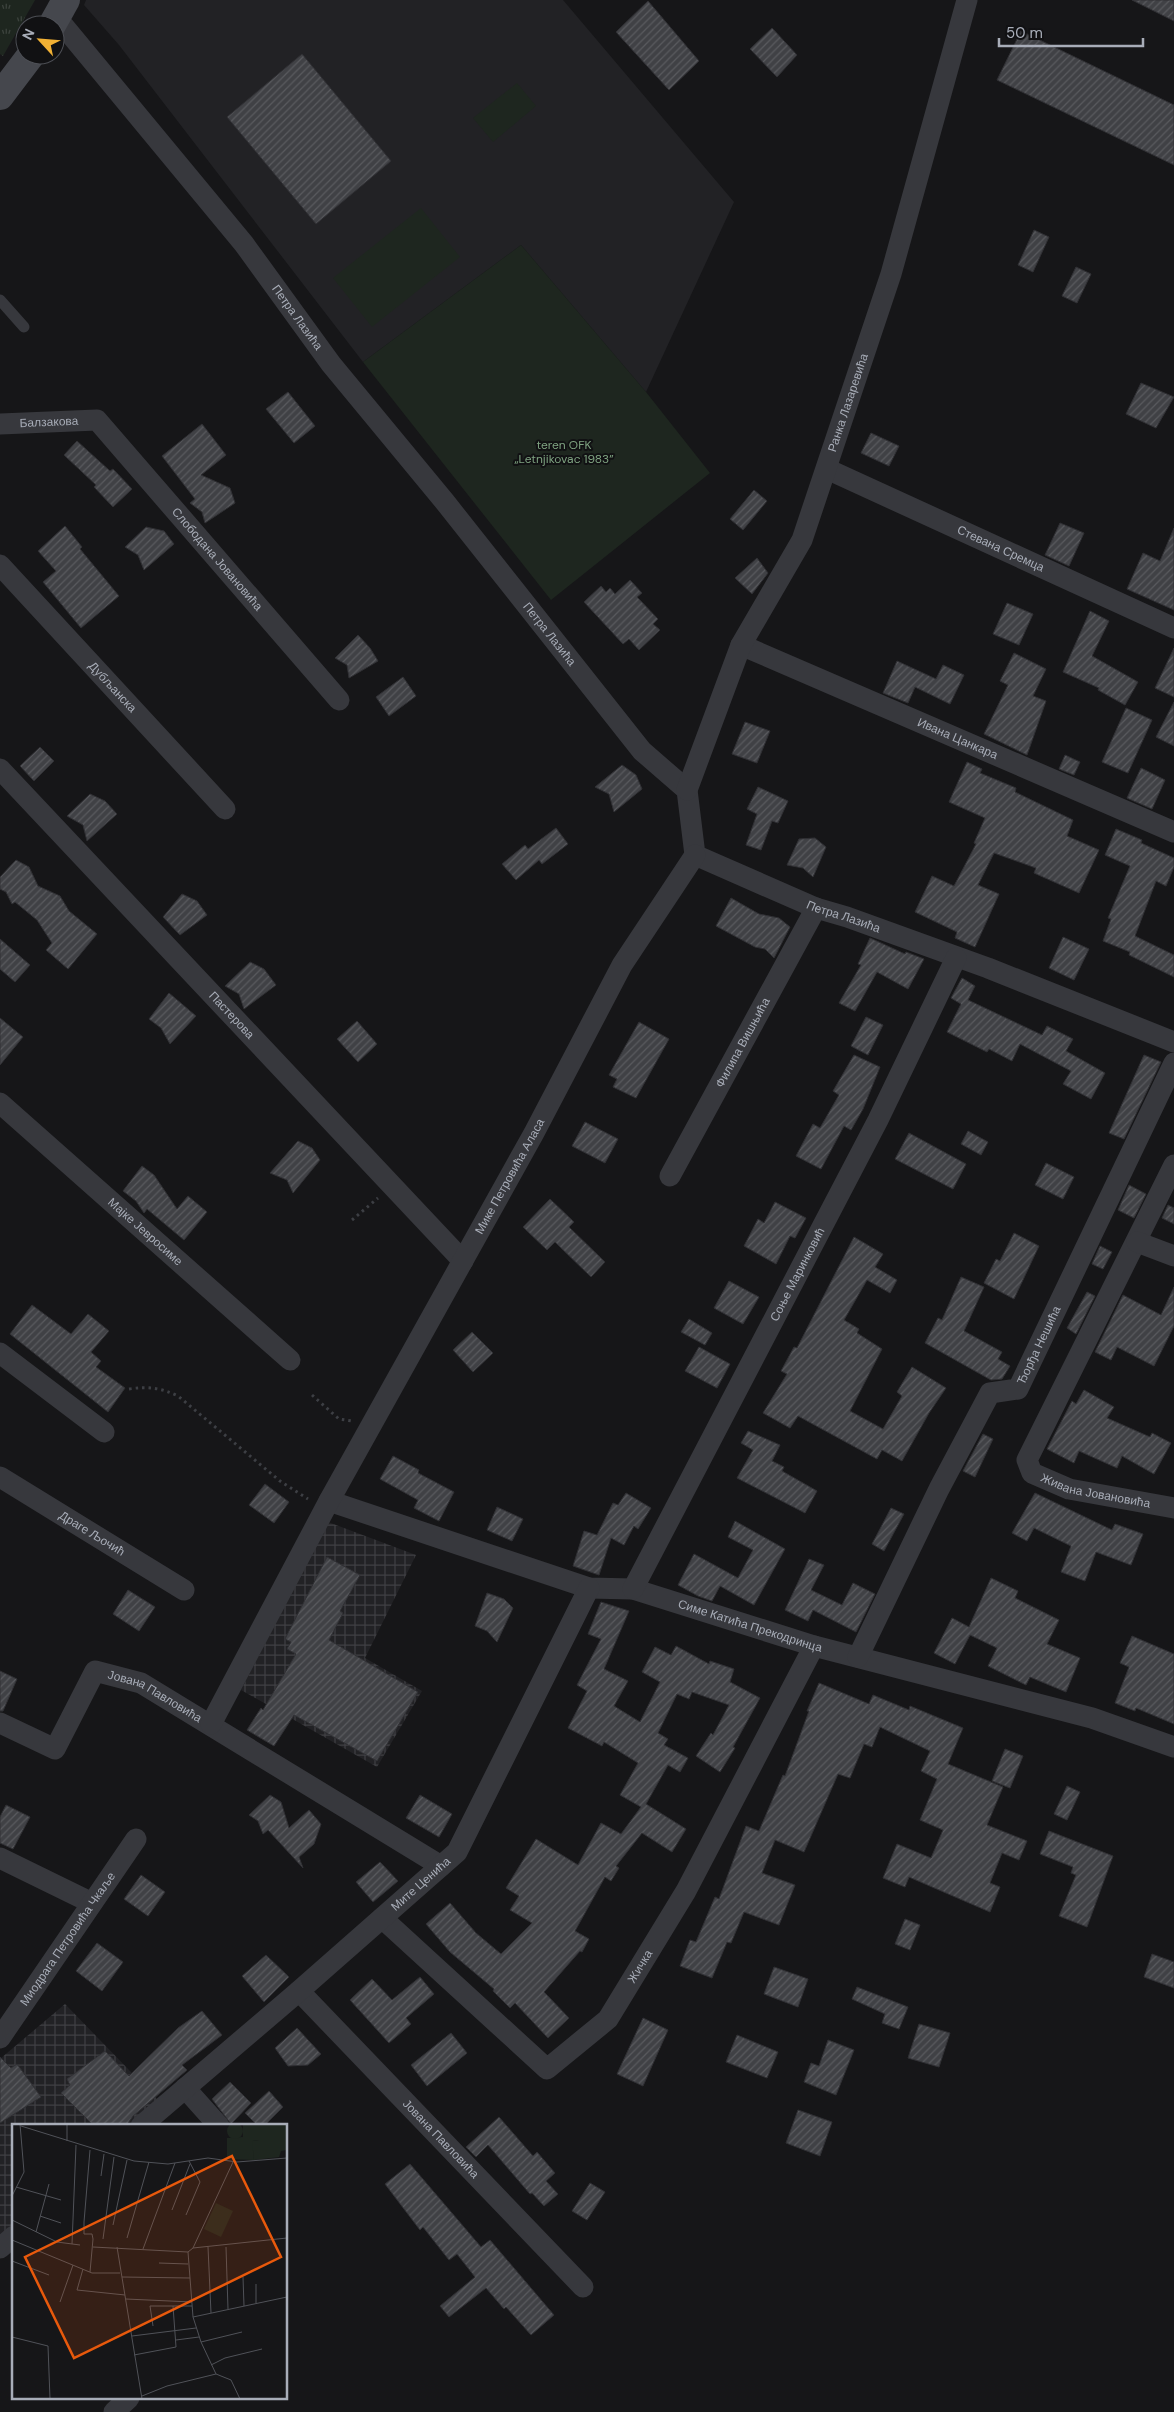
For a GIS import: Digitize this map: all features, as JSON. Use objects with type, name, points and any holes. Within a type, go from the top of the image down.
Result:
[{"type":"street","name":"Ранка Лазаревића","points":[[687,790],[741,644],[802,540],[891,274],[967,0]]},
{"type":"street","name":"Петра Лазића","points":[[58,14],[244,244],[331,364],[452,510],[642,751],[687,790]]},
{"type":"street","points":[[0,96],[23,65]]},
{"type":"street","name":"Балзакова","points":[[0,424],[97,420]]},
{"type":"street","name":"Слободана Јовановића","points":[[97,420],[339,700]]},
{"type":"street","name":"Стевана Сремца","points":[[827,469],[1174,628]]},
{"type":"street","name":"Дубљанска","points":[[0,566],[225,809]]},
{"type":"street","name":"Ивана Цанкара","points":[[741,644],[1174,832]]},
{"type":"street","name":"Пастерова","points":[[0,769],[462,1261]]},
{"type":"street","points":[[687,790],[695,855]]},
{"type":"street","name":"Петра Лазића","points":[[695,855],[816,908],[847,917],[988,968],[1174,1042]]},
{"type":"street","name":"Мике Петровића Аласа","points":[[212,1724],[327,1505],[534,1133],[622,965],[695,855]]},
{"type":"street","name":"Филипа Вишњића","points":[[670,1176],[816,908]]},
{"type":"street","name":"Соње Маринковић","points":[[633,1589],[878,1120],[956,958]]},
{"type":"street","name":"Ђорђа Нешића","points":[[858,1658],[939,1489],[990,1393],[1018,1389],[1174,1063]]},
{"type":"street","name":"Мајке Јевросиме","points":[[0,1102],[290,1360]]},
{"type":"street","points":[[1174,1165],[1137,1242],[1174,1256]]},
{"type":"street","name":"Живана Јовановића","points":[[1137,1242],[1026,1460],[1032,1473],[1069,1489],[1174,1508]]},
{"type":"street","points":[[0,1353],[104,1432]]},
{"type":"street","name":"Драге Љочић","points":[[0,1477],[184,1590]]},
{"type":"street","name":"Симе Катића Прекодринца","points":[[327,1505],[589,1588],[633,1589],[814,1646],[1092,1718],[1174,1747]]},
{"type":"street","name":"Мите Ценића","points":[[143,2124],[299,1991],[457,1852],[589,1588]]},
{"type":"street","name":"Жичка","points":[[382,1918],[547,2069],[608,2019],[686,1891],[814,1646]]},
{"type":"street","name":"Јована Павловића","points":[[0,1723],[55,1749],[95,1671],[141,1683],[212,1724]]},
{"type":"street","points":[[212,1724],[441,1866]]},
{"type":"street","name":"Миодрага Петровића Чкаље","points":[[0,2038],[136,1839]]},
{"type":"street","points":[[0,1858],[92,1903]]},
{"type":"street","name":"Јована Павловића","points":[[299,1991],[583,2287]]},
{"type":"street","points":[[185,2088],[217,2124]]},
{"type":"street","points":[[114,2412],[127,2400]]},
{"type":"lane","points":[[0,300],[24,327]]},
{"type":"path","points":[[352,1220],[392,1186]]},
{"type":"path","points":[[129,1389],[145,1386],[163,1389],[178,1396],[280,1480],[327,1505]]},
{"type":"path","points":[[312,1395],[338,1419],[347,1421],[360,1420],[371,1425]]},
{"type":"shaded area","points":[[86,0],[563,0],[734,202],[646,392],[521,245],[363,362],[119,45],[84,5]]},
{"type":"shaded area","points":[[328,1522],[416,1555],[365,1658],[422,1691],[377,1767],[241,1690]]},
{"type":"shaded area","points":[[65,2004],[161,2103],[138,2124],[12,2124],[12,2237],[0,2247],[0,2059]]},
{"type":"green space","points":[[0,0],[35,0],[26,15],[15,15],[15,35],[3,56],[0,54]]},
{"type":"green space","points":[[517,83],[536,106],[493,142],[473,118]]},
{"type":"green space","points":[[421,208],[460,257],[372,327],[333,278]]},
{"type":"green space","name":"teren OFK „Letnjikovac 1983”","points":[[521,245],[646,392],[710,473],[551,600],[363,362]]},
{"type":"building","points":[[1132,0],[1174,0],[1174,21]]},
{"type":"building","points":[[648,1],[699,61],[669,90],[616,32]]},
{"type":"building","points":[[772,28],[797,55],[777,77],[750,49]]},
{"type":"building","points":[[1021,31],[1174,105],[1174,165],[997,80]]},
{"type":"building","points":[[302,54],[391,161],[316,224],[227,117]]},
{"type":"building","points":[[1034,230],[1049,237],[1033,272],[1018,265]]},
{"type":"building","points":[[1076,267],[1091,274],[1077,303],[1062,296]]},
{"type":"building","points":[[1141,383],[1174,397],[1156,428],[1126,414]]},
{"type":"building","points":[[288,392],[315,426],[294,443],[266,409]]},
{"type":"building","points":[[202,424],[226,455],[201,475],[230,488],[235,503],[205,523],[202,512],[190,503],[195,499],[162,456]]},
{"type":"building","points":[[871,433],[899,446],[889,466],[861,453]]},
{"type":"building","points":[[77,441],[110,471],[113,469],[132,489],[113,507],[94,487],[96,485],[64,455]]},
{"type":"building","points":[[754,490],[767,501],[743,530],[730,519]]},
{"type":"building","points":[[1060,523],[1084,533],[1069,566],[1045,555]]},
{"type":"building","points":[[65,526],[82,547],[80,549],[119,596],[81,628],[43,582],[56,571],[38,551]]},
{"type":"building","points":[[146,527],[164,531],[174,544],[144,570],[138,555],[125,547]]},
{"type":"building","points":[[1174,528],[1174,610],[1127,589],[1143,553],[1160,561]]},
{"type":"building","points":[[757,558],[768,573],[752,594],[735,578]]},
{"type":"building","points":[[630,580],[642,593],[637,597],[658,619],[653,624],[660,630],[639,650],[629,639],[623,644],[584,602],[601,586],[606,592],[610,588],[615,594]]},
{"type":"building","points":[[1007,603],[1033,614],[1019,645],[993,634]]},
{"type":"building","points":[[1090,611],[1109,621],[1092,656],[1138,682],[1125,705],[1098,690],[1099,688],[1063,672]]},
{"type":"building","points":[[358,635],[370,648],[378,661],[349,678],[347,665],[335,658]]},
{"type":"building","points":[[1174,648],[1174,697],[1155,688]]},
{"type":"building","points":[[1014,653],[1046,669],[1033,696],[1046,701],[1027,755],[984,734],[1008,685],[1000,681]]},
{"type":"building","points":[[897,661],[936,679],[943,665],[964,675],[950,704],[915,687],[908,703],[883,693]]},
{"type":"building","points":[[403,677],[416,696],[389,716],[376,697]]},
{"type":"building","points":[[1174,702],[1174,746],[1156,737]]},
{"type":"building","points":[[1126,708],[1152,720],[1128,773],[1102,762]]},
{"type":"building","points":[[745,722],[770,731],[757,763],[732,754]]},
{"type":"building","points":[[40,747],[54,761],[34,781],[20,766]]},
{"type":"building","points":[[1065,755],[1080,762],[1074,775],[1059,769]]},
{"type":"building","points":[[967,762],[982,769],[980,773],[1016,788],[1015,792],[1073,820],[1067,836],[1099,850],[1079,893],[1034,873],[1036,868],[994,853],[978,885],[999,894],[975,947],[955,938],[957,932],[915,912],[932,876],[954,886],[976,844],[974,843],[985,818],[949,802]]},
{"type":"building","points":[[622,765],[636,775],[642,789],[614,812],[609,794],[595,787]]},
{"type":"building","points":[[1141,768],[1165,780],[1152,809],[1127,798]]},
{"type":"building","points":[[758,787],[788,801],[778,823],[772,821],[761,850],[746,845],[757,814],[747,809]]},
{"type":"building","points":[[90,794],[105,801],[117,814],[87,841],[83,825],[67,816]]},
{"type":"building","points":[[556,828],[568,844],[542,864],[539,860],[516,880],[502,864],[525,845],[528,849]]},
{"type":"building","points":[[1116,829],[1142,840],[1141,843],[1174,858],[1174,867],[1166,886],[1156,881],[1135,936],[1174,955],[1174,977],[1129,955],[1130,952],[1103,941],[1111,919],[1108,918],[1130,866],[1105,855]]},
{"type":"building","points":[[815,838],[826,847],[813,877],[803,868],[787,865],[799,839]]},
{"type":"building","points":[[16,860],[29,867],[38,886],[60,896],[69,911],[97,934],[68,969],[46,950],[52,943],[37,920],[15,902],[12,904],[6,892],[0,889],[0,877]]},
{"type":"building","points":[[182,894],[197,901],[207,915],[180,935],[163,917]]},
{"type":"building","points":[[731,898],[759,914],[779,918],[790,927],[774,958],[765,949],[755,947],[716,926]]},
{"type":"building","points":[[1063,937],[1089,949],[1074,980],[1049,968]]},
{"type":"building","points":[[870,938],[905,954],[906,952],[924,959],[908,989],[877,972],[855,1011],[839,1003],[861,965],[858,964]]},
{"type":"building","points":[[0,939],[30,965],[15,982],[0,969]]},
{"type":"building","points":[[250,962],[264,969],[276,985],[244,1009],[239,994],[225,986]]},
{"type":"building","points":[[962,978],[975,986],[968,1000],[1042,1035],[1047,1026],[1073,1039],[1066,1051],[1105,1073],[1091,1099],[1063,1084],[1071,1071],[1020,1044],[1012,1061],[989,1049],[987,1052],[947,1032],[961,1004],[951,998]]},
{"type":"building","points":[[169,993],[196,1016],[170,1044],[161,1028],[149,1019]]},
{"type":"building","points":[[866,1017],[883,1025],[868,1055],[851,1046]]},
{"type":"building","points":[[0,1018],[23,1037],[0,1065]]},
{"type":"building","points":[[357,1021],[377,1044],[358,1062],[337,1039]]},
{"type":"building","points":[[639,1022],[669,1039],[636,1098],[613,1087],[617,1079],[609,1075]]},
{"type":"building","points":[[854,1055],[880,1067],[863,1109],[851,1130],[844,1126],[821,1169],[796,1156],[813,1124],[820,1128],[839,1095],[833,1091]]},
{"type":"building","points":[[1144,1055],[1161,1062],[1124,1139],[1109,1133]]},
{"type":"building","points":[[585,1122],[618,1139],[605,1163],[572,1146]]},
{"type":"building","points":[[968,1131],[988,1142],[981,1155],[961,1144]]},
{"type":"building","points":[[909,1133],[966,1164],[953,1189],[895,1159]]},
{"type":"building","points":[[298,1141],[312,1148],[320,1160],[293,1193],[287,1180],[270,1173]]},
{"type":"building","points":[[1046,1163],[1074,1177],[1063,1199],[1035,1185]]},
{"type":"building","points":[[142,1166],[154,1175],[177,1209],[188,1196],[207,1212],[184,1240],[147,1209],[144,1213],[136,1201],[123,1191]]},
{"type":"building","points":[[1129,1185],[1146,1194],[1134,1218],[1118,1210]]},
{"type":"building","points":[[550,1199],[574,1222],[569,1227],[605,1262],[591,1277],[555,1242],[547,1250],[523,1227]]},
{"type":"building","points":[[775,1202],[806,1218],[795,1238],[790,1236],[776,1264],[744,1246],[758,1219],[764,1223]]},
{"type":"building","points":[[1168,1205],[1174,1208],[1174,1224],[1162,1218]]},
{"type":"building","points":[[1014,1233],[1039,1246],[1014,1299],[984,1283],[996,1259],[1000,1261]]},
{"type":"building","points":[[854,1237],[883,1254],[875,1267],[897,1280],[890,1293],[867,1280],[844,1320],[859,1329],[857,1333],[882,1349],[850,1411],[883,1429],[902,1396],[897,1392],[912,1367],[946,1388],[929,1413],[902,1461],[882,1450],[877,1459],[798,1416],[790,1428],[763,1413],[787,1374],[781,1371],[794,1347],[797,1348]]},
{"type":"building","points":[[1100,1246],[1112,1252],[1103,1269],[1092,1264]]},
{"type":"building","points":[[961,1277],[984,1287],[964,1331],[1002,1352],[998,1359],[1010,1366],[1002,1379],[991,1380],[925,1343],[938,1318],[942,1320]]},
{"type":"building","points":[[729,1281],[759,1297],[743,1324],[714,1308]]},
{"type":"building","points":[[1174,1287],[1174,1326],[1154,1366],[1117,1347],[1111,1360],[1095,1352],[1123,1295],[1161,1315]]},
{"type":"building","points":[[1087,1292],[1095,1296],[1076,1334],[1067,1328]]},
{"type":"building","points":[[32,1305],[71,1334],[88,1314],[109,1331],[91,1352],[101,1361],[96,1367],[125,1388],[108,1412],[10,1334]]},
{"type":"building","points":[[689,1319],[712,1333],[705,1345],[681,1332]]},
{"type":"building","points":[[472,1332],[493,1353],[473,1372],[453,1350]]},
{"type":"building","points":[[699,1347],[730,1364],[717,1388],[685,1371]]},
{"type":"building","points":[[1084,1390],[1114,1407],[1107,1418],[1150,1437],[1152,1433],[1171,1443],[1154,1474],[1122,1456],[1117,1468],[1079,1451],[1074,1463],[1047,1449],[1072,1401],[1076,1404]]},
{"type":"building","points":[[748,1431],[780,1445],[772,1461],[784,1467],[782,1471],[817,1491],[805,1513],[737,1478],[753,1450],[741,1443]]},
{"type":"building","points":[[983,1434],[993,1439],[975,1477],[963,1471]]},
{"type":"building","points":[[393,1456],[419,1470],[418,1473],[454,1492],[439,1521],[414,1508],[418,1500],[380,1479]]},
{"type":"building","points":[[265,1484],[289,1502],[274,1523],[249,1505]]},
{"type":"building","points":[[626,1493],[651,1508],[638,1529],[634,1526],[624,1545],[611,1538],[599,1575],[573,1566],[584,1531],[597,1535],[613,1503],[618,1505]]},
{"type":"building","points":[[1035,1493],[1112,1530],[1115,1524],[1143,1534],[1131,1565],[1096,1552],[1085,1581],[1061,1572],[1071,1546],[1034,1528],[1027,1541],[1012,1533]]},
{"type":"building","points":[[497,1507],[523,1519],[512,1541],[487,1530]]},
{"type":"building","points":[[891,1508],[904,1514],[884,1551],[872,1544]]},
{"type":"building","points":[[735,1521],[785,1549],[754,1605],[720,1586],[712,1601],[678,1585],[694,1554],[738,1578],[753,1550],[728,1537]]},
{"type":"building","points":[[327,1557],[360,1575],[340,1611],[343,1613],[329,1640],[418,1692],[377,1761],[294,1715],[274,1746],[247,1730],[261,1708],[263,1710],[296,1654],[287,1649],[291,1642],[285,1639]]},
{"type":"building","points":[[809,1559],[824,1565],[811,1590],[842,1605],[853,1583],[875,1594],[856,1632],[813,1610],[808,1621],[785,1610]]},
{"type":"building","points":[[991,1578],[1018,1591],[1015,1598],[1059,1620],[1047,1644],[1080,1658],[1066,1692],[1030,1677],[1026,1685],[988,1666],[997,1648],[970,1635],[955,1664],[934,1653],[952,1618],[969,1627]]},
{"type":"building","points":[[128,1590],[155,1607],[139,1631],[113,1614]]},
{"type":"building","points":[[487,1593],[504,1599],[513,1608],[497,1642],[487,1631],[475,1626]]},
{"type":"building","points":[[601,1602],[629,1611],[604,1669],[628,1681],[614,1706],[640,1722],[660,1682],[642,1672],[655,1647],[671,1655],[676,1646],[709,1664],[710,1661],[734,1669],[730,1682],[760,1698],[733,1747],[735,1748],[720,1772],[696,1756],[711,1733],[713,1735],[729,1705],[692,1692],[689,1699],[677,1694],[658,1733],[668,1739],[664,1745],[688,1758],[680,1772],[668,1765],[646,1804],[686,1829],[672,1852],[642,1833],[616,1866],[619,1868],[611,1881],[605,1877],[575,1931],[589,1939],[582,1952],[580,1951],[544,1992],[569,2018],[548,2038],[515,2003],[510,2008],[493,1991],[494,1989],[450,1952],[426,1924],[450,1903],[476,1933],[501,1954],[532,1923],[510,1910],[519,1896],[506,1888],[536,1839],[578,1865],[601,1823],[621,1834],[641,1807],[620,1795],[638,1763],[604,1742],[602,1746],[568,1728],[587,1691],[577,1685],[601,1639],[588,1634]]},
{"type":"building","points":[[1132,1636],[1174,1654],[1174,1724],[1136,1708],[1135,1711],[1115,1703],[1129,1667],[1120,1663]]},
{"type":"building","points":[[0,1671],[17,1679],[3,1711],[0,1711]]},
{"type":"building","points":[[819,1683],[869,1704],[873,1695],[909,1710],[910,1706],[963,1728],[948,1764],[1003,1787],[987,1825],[1027,1841],[1019,1860],[1002,1853],[990,1883],[1000,1887],[990,1912],[909,1877],[905,1887],[883,1878],[897,1844],[931,1858],[943,1830],[920,1820],[937,1779],[921,1771],[930,1751],[880,1727],[872,1747],[864,1744],[850,1778],[838,1774],[804,1852],[775,1840],[762,1873],[795,1885],[779,1925],[744,1912],[731,1943],[727,1942],[712,1978],[680,1966],[690,1940],[696,1942],[715,1897],[719,1899],[746,1826],[759,1831],[783,1775],[785,1776],[809,1711],[807,1711]]},
{"type":"building","points":[[1005,1749],[1023,1756],[1010,1788],[992,1781]]},
{"type":"building","points":[[1067,1786],[1080,1792],[1067,1820],[1054,1814]]},
{"type":"building","points":[[270,1795],[281,1802],[289,1828],[309,1810],[321,1824],[314,1844],[299,1857],[303,1868],[268,1830],[263,1834],[258,1821],[249,1815]]},
{"type":"building","points":[[420,1795],[452,1814],[439,1837],[406,1818]]},
{"type":"building","points":[[6,1805],[30,1817],[13,1849],[0,1843],[0,1817]]},
{"type":"building","points":[[1049,1831],[1113,1856],[1087,1927],[1059,1916],[1076,1875],[1071,1873],[1073,1867],[1040,1854]]},
{"type":"building","points":[[380,1862],[398,1881],[373,1902],[356,1882]]},
{"type":"building","points":[[141,1875],[165,1892],[148,1916],[124,1899]]},
{"type":"building","points":[[905,1919],[920,1925],[910,1950],[895,1944]]},
{"type":"building","points":[[97,1943],[123,1962],[102,1991],[76,1971]]},
{"type":"building","points":[[1152,1954],[1174,1962],[1174,1988],[1144,1977]]},
{"type":"building","points":[[266,1955],[289,1977],[264,2002],[242,1976]]},
{"type":"building","points":[[774,1967],[808,1979],[798,2007],[764,1994]]},
{"type":"building","points":[[420,1977],[434,1994],[406,2018],[411,2024],[389,2043],[350,2000],[372,1979],[392,2000]]},
{"type":"building","points":[[857,1987],[908,2007],[899,2029],[882,2023],[885,2014],[852,1999]]},
{"type":"building","points":[[202,2011],[222,2035],[182,2065],[187,2070],[133,2116],[127,2124],[92,2124],[61,2093],[70,2085],[67,2079],[105,2051],[129,2076],[178,2028]]},
{"type":"building","points":[[643,2018],[668,2030],[643,2086],[617,2074]]},
{"type":"building","points":[[919,2024],[950,2033],[939,2067],[908,2058]]},
{"type":"building","points":[[297,2028],[321,2054],[308,2065],[288,2066],[275,2048]]},
{"type":"building","points":[[451,2033],[467,2053],[427,2086],[411,2065]]},
{"type":"building","points":[[737,2035],[778,2052],[767,2078],[726,2062]]},
{"type":"building","points":[[828,2040],[854,2050],[836,2095],[804,2082],[811,2063],[819,2066]]},
{"type":"building","points":[[0,2057],[11,2068],[17,2064],[41,2097],[0,2123]]},
{"type":"building","points":[[230,2082],[251,2103],[231,2124],[212,2099]]},
{"type":"building","points":[[269,2091],[283,2107],[266,2124],[256,2124],[245,2113]]},
{"type":"building","points":[[798,2110],[832,2122],[820,2156],[786,2143]]},
{"type":"building","points":[[499,2117],[533,2156],[537,2152],[555,2173],[546,2181],[558,2194],[544,2206],[532,2193],[530,2194],[488,2145],[476,2157],[466,2147]]},
{"type":"building","points":[[410,2164],[481,2247],[490,2240],[554,2315],[531,2335],[506,2307],[504,2309],[486,2288],[449,2317],[440,2306],[475,2277],[457,2254],[449,2260],[423,2227],[420,2230],[385,2184]]},
{"type":"building","points":[[590,2183],[605,2192],[587,2220],[572,2211]]}]
